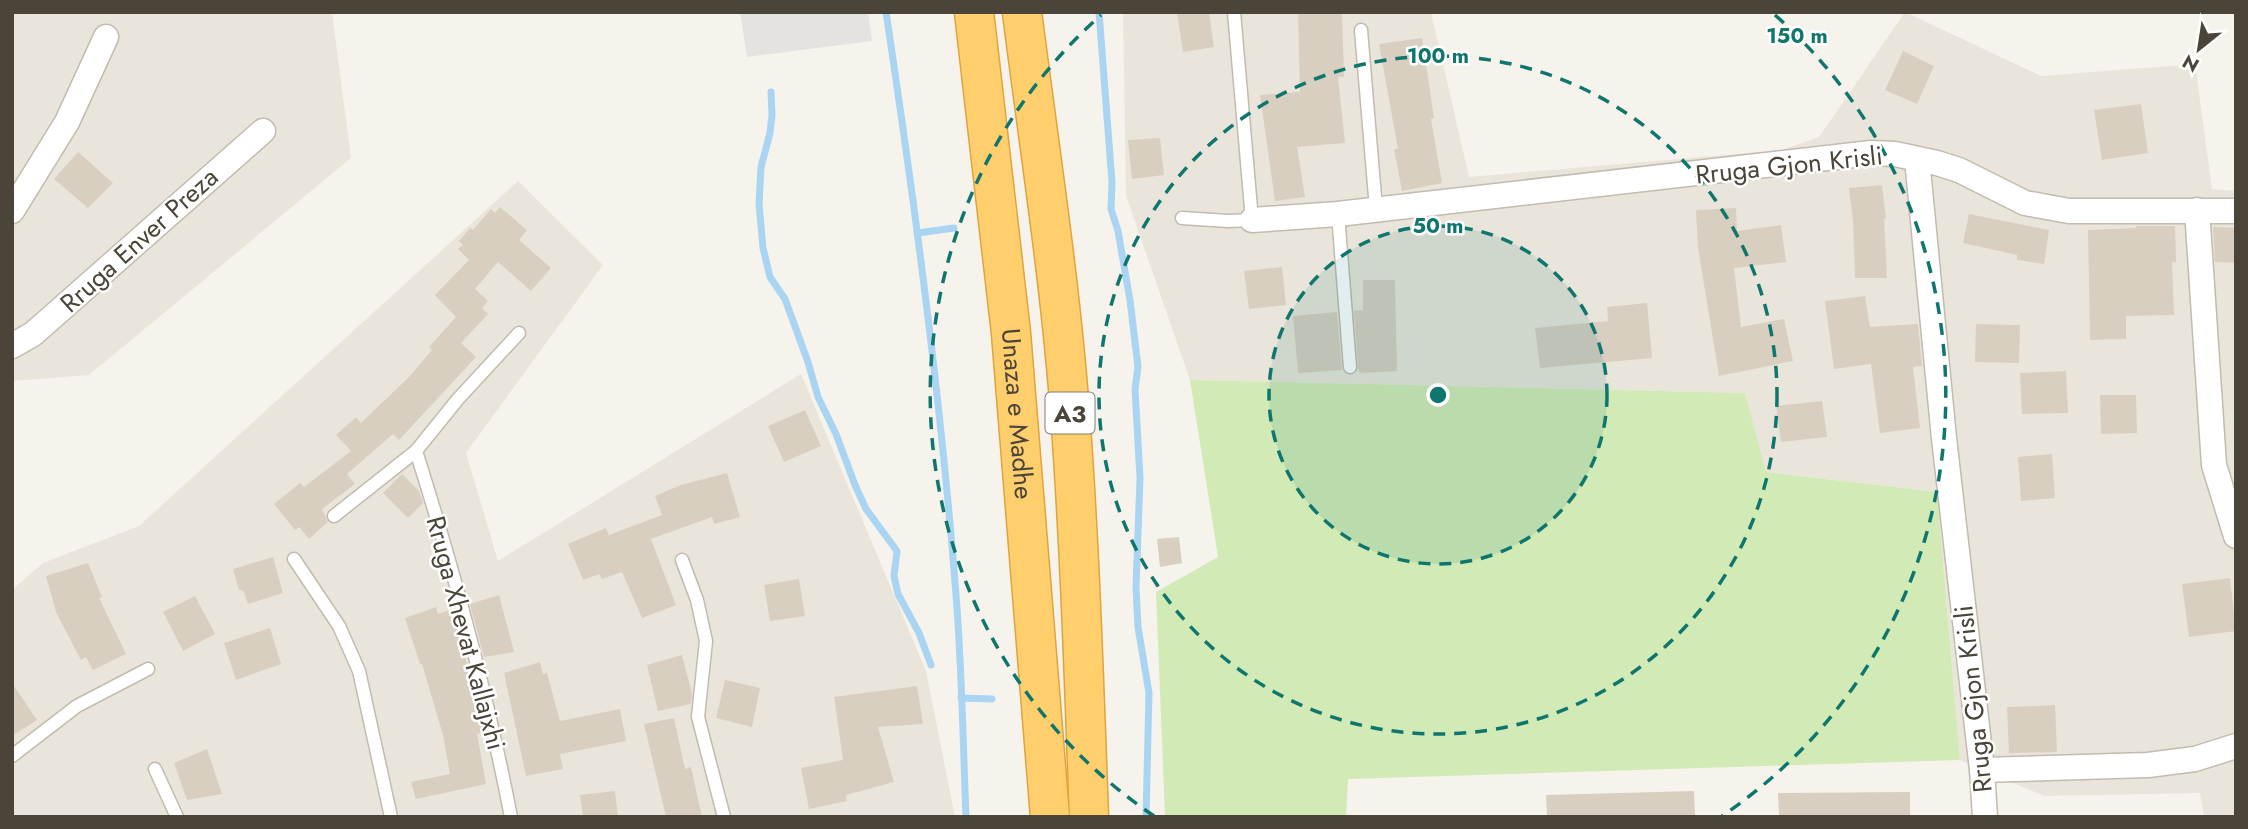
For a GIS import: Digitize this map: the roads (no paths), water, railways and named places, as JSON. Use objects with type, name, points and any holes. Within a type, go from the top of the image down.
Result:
[{"type":"highway","name":"Unaza e Madhe","points":[[974,12],[1011,333],[1050,817]]},
{"type":"highway","name":"Unaza e Madhe","points":[[1022,12],[1061,312],[1069,400],[1089,817]]},
{"type":"street","points":[[12,211],[67,122],[106,37]]},
{"type":"street","name":"Rruga Enver Preza","points":[[12,346],[33,334],[262,131]]},
{"type":"street","name":"Rruga Gjon Krisli","points":[[1252,220],[1338,214],[1839,156],[1895,154],[1917,159],[1985,817]]},
{"type":"street","points":[[1917,159],[1959,170],[2025,203],[2069,211],[2236,211]]},
{"type":"street","points":[[2197,210],[2214,465],[2236,536]]},
{"type":"street","points":[[1982,770],[2148,765],[2195,759],[2236,746]]},
{"type":"lane","points":[[960,12],[979,61]]},
{"type":"lane","points":[[1182,218],[1252,220],[1234,12]]},
{"type":"lane","points":[[1361,30],[1376,209]]},
{"type":"lane","points":[[1338,214],[1350,367]]},
{"type":"lane","points":[[334,516],[416,451],[458,399],[519,332]]},
{"type":"lane","name":"Rruga Xhevat Kallajxhi","points":[[416,451],[438,520],[464,620],[511,817]]},
{"type":"lane","points":[[294,559],[340,626],[359,671],[391,817]]},
{"type":"lane","points":[[682,560],[697,600],[706,641],[698,717],[724,817]]},
{"type":"lane","points":[[12,756],[77,706],[148,669]]},
{"type":"lane","points":[[155,769],[177,817]]},
{"type":"waterway","points":[[886,12],[917,230],[943,449],[958,623],[966,817]]},
{"type":"waterway","points":[[1099,12],[1112,182],[1111,209],[1118,231],[1130,300],[1138,367],[1135,389],[1140,478],[1136,588],[1138,627],[1149,693],[1146,817]]},
{"type":"waterway","points":[[771,92],[772,115],[761,167],[759,204],[763,248],[770,277],[785,299],[818,397],[866,509],[897,551],[894,576],[898,594],[919,633],[931,665]]},
{"type":"waterway","points":[[918,233],[954,228]]},
{"type":"waterway","points":[[961,698],[992,699]]}]
